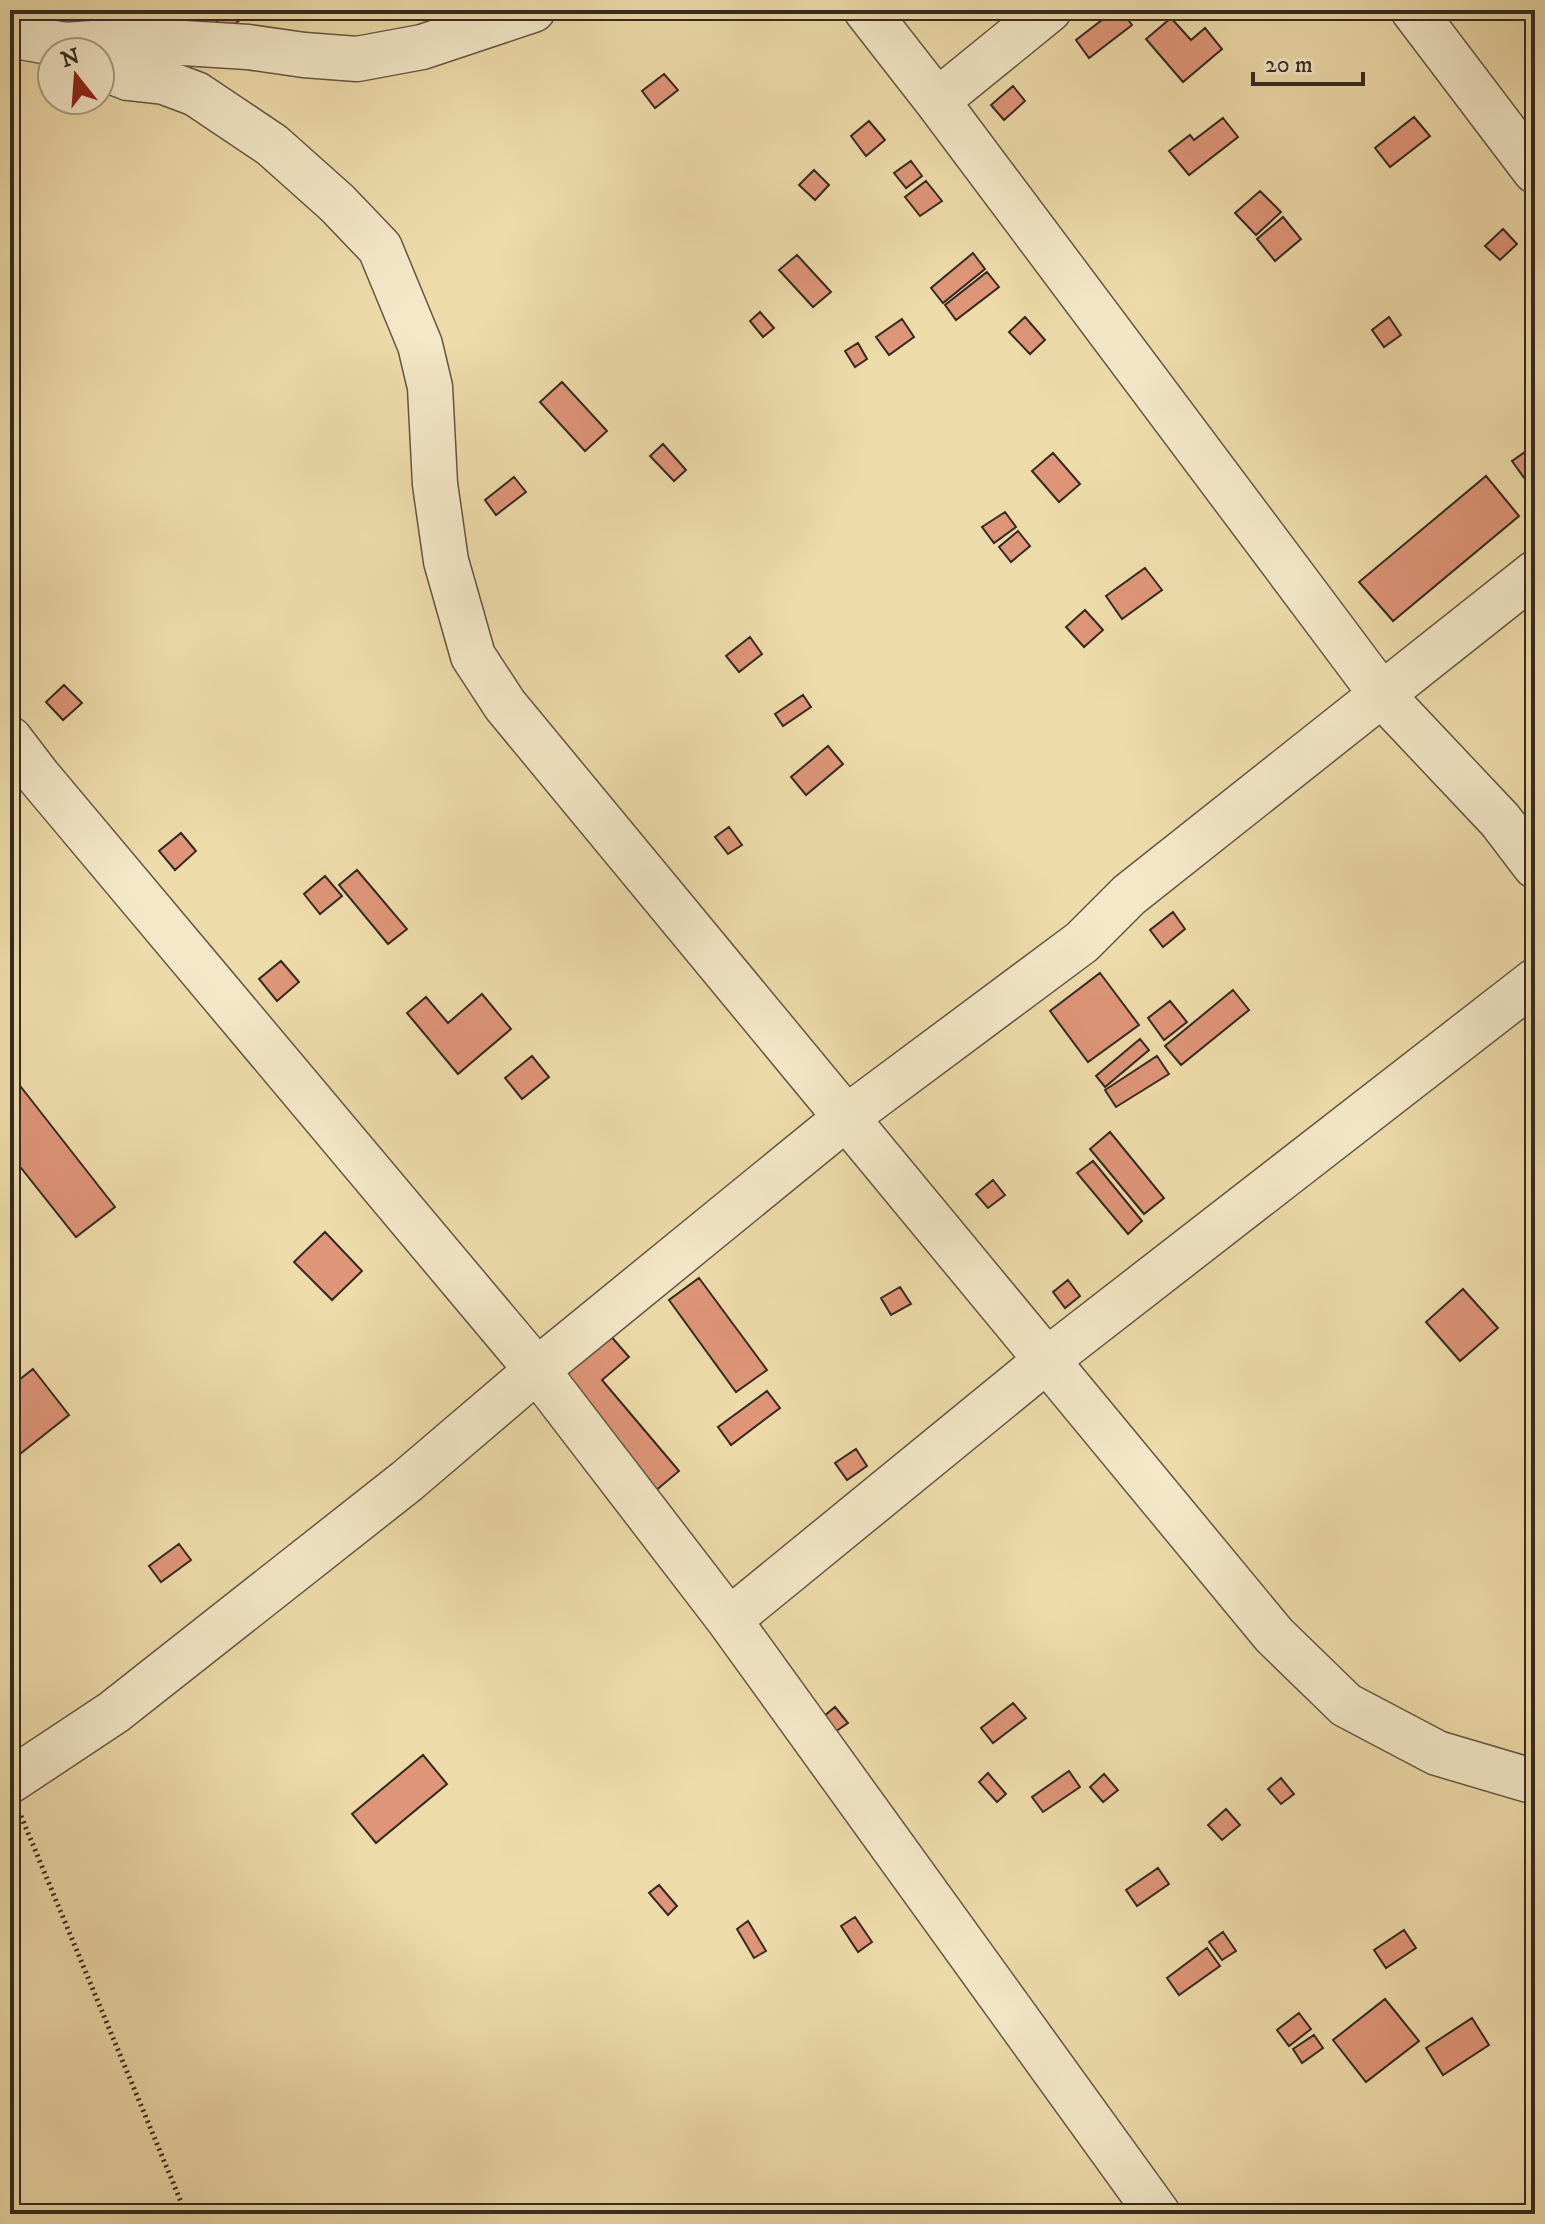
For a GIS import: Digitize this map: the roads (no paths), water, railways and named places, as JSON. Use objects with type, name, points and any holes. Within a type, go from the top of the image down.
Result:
[{"type":"street","points":[[37,10],[62,36]]},
{"type":"street","points":[[116,45],[135,40],[248,47],[357,59],[422,47],[533,10]]},
{"type":"street","points":[[866,10],[1382,695],[1500,820],[1535,866]]},
{"type":"street","points":[[937,101],[1049,10]]},
{"type":"street","points":[[1413,10],[1535,171]]},
{"type":"street","points":[[10,35],[36,42]]},
{"type":"street","points":[[116,72],[128,78],[164,82],[196,94],[272,145],[337,203],[380,248],[420,345],[430,387],[435,484],[446,561],[473,656],[505,705],[1274,1635],[1346,1705],[1437,1753],[1535,1782]]},
{"type":"street","points":[[13,1792],[407,1481],[537,1370],[847,1117],[1082,942],[1129,895],[1535,573]]},
{"type":"street","points":[[10,739],[537,1370],[729,1620],[1158,2214]]},
{"type":"street","points":[[729,1620],[1047,1360],[1535,981]]}]
